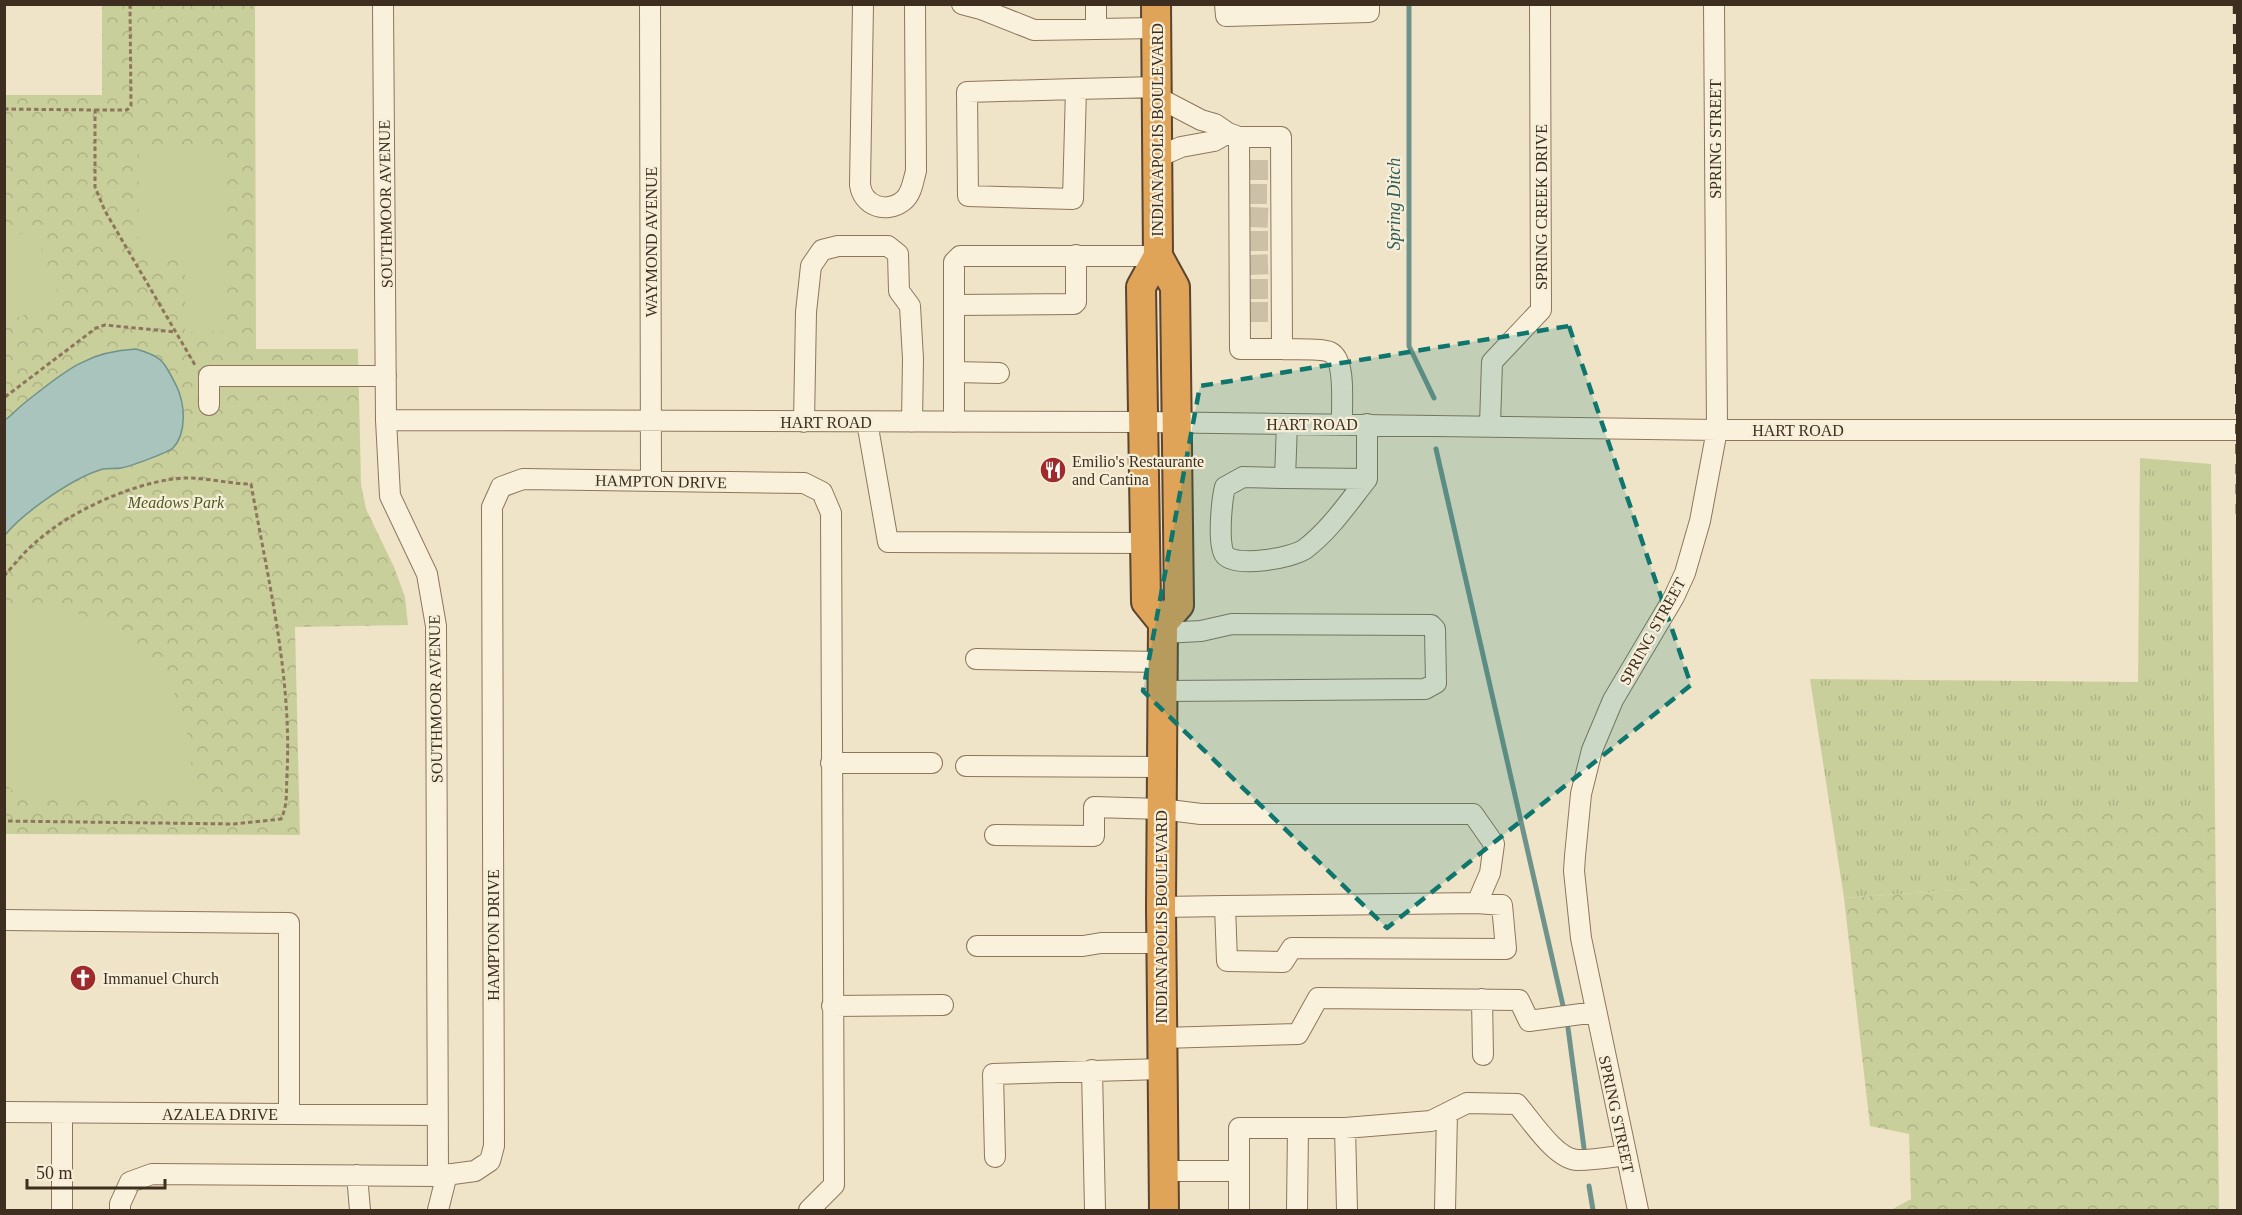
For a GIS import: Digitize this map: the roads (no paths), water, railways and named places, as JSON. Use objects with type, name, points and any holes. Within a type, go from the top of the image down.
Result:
[{"type":"highway","name":"INDIANAPOLIS BOULEVARD","points":[[1157,16],[1158,256],[1175,287],[1179,605],[1163,628]]},
{"type":"highway","name":"INDIANAPOLIS BOULEVARD","points":[[1158,256],[1141,286],[1146,602],[1163,628],[1161,943],[1164,1210]]},
{"type":"street","name":"SOUTHMOOR AVENUE","points":[[383,4],[386,420],[390,496],[427,574],[436,626],[436,1115]]},
{"type":"street","name":"WAYMOND AVENUE","points":[[650,4],[651,480]]},
{"type":"street","points":[[863,4],[860,185],[865,200],[872,205],[882,207],[890,207],[904,200],[911,190],[916,171],[915,4]]},
{"type":"street","points":[[962,4],[1034,30],[1096,29],[1157,16]]},
{"type":"street","points":[[1096,4],[1096,29]]},
{"type":"street","points":[[1226,4],[1226,16],[1369,12],[1369,4]]},
{"type":"street","name":"SPRING CREEK DRIVE","points":[[1490,425],[1492,362],[1541,310],[1540,4]]},
{"type":"street","name":"SPRING STREET","points":[[1638,1210],[1581,938],[1574,871],[1581,794],[1592,750],[1613,700],[1674,597],[1685,573],[1698,529],[1717,430],[1714,4]]},
{"type":"street","points":[[1076,89],[1073,199],[969,196],[967,92],[1076,89],[1157,92],[1201,120],[1215,124],[1234,135],[1243,170],[1244,312],[1240,349],[1329,351],[1338,359],[1341,369],[1342,424]]},
{"type":"street","points":[[1158,157],[1181,147],[1234,135],[1281,137],[1278,170],[1278,264],[1282,349]]},
{"type":"street","points":[[804,422],[806,312],[812,266],[822,250],[838,246],[888,246],[898,254],[899,291],[910,306],[913,359],[912,422]]},
{"type":"street","points":[[954,305],[1074,304],[1076,302],[1076,255]]},
{"type":"street","points":[[954,422],[954,262],[960,256],[1158,256]]},
{"type":"street","points":[[954,372],[999,373]]},
{"type":"street","points":[[210,405],[210,376],[386,376]]},
{"type":"street","name":"HART ROAD","points":[[386,420],[1287,423],[1717,430],[2238,430]]},
{"type":"street","points":[[867,422],[888,542],[1145,543]]},
{"type":"street","points":[[1285,478],[1287,423]]},
{"type":"street","points":[[1367,424],[1367,479],[1324,533],[1303,550],[1282,558],[1257,562],[1227,558],[1223,554],[1222,498],[1225,487],[1243,477],[1367,479]]},
{"type":"street","name":"HAMPTON DRIVE","points":[[120,1210],[120,1204],[130,1182],[152,1174],[442,1175],[475,1171],[490,1161],[494,1146],[492,507],[501,487],[523,479],[804,483],[822,492],[831,513],[834,1185],[809,1210]]},
{"type":"street","points":[[1162,691],[1425,689],[1436,683],[1435,628],[1431,625],[1232,624],[1201,631],[1163,628]]},
{"type":"street","points":[[976,659],[1163,662]]},
{"type":"street","points":[[831,762],[932,762]]},
{"type":"street","points":[[966,766],[1161,767]]},
{"type":"street","points":[[995,835],[1094,836],[1094,807],[1161,809],[1201,814],[1473,814],[1494,844],[1490,873],[1477,903]]},
{"type":"street","points":[[1161,907],[1225,906],[1477,903],[1502,905],[1506,949],[1292,948],[1283,962],[1227,960],[1225,906]]},
{"type":"street","points":[[4,920],[289,922],[289,1114]]},
{"type":"street","points":[[978,946],[1161,943]]},
{"type":"street","points":[[1162,1038],[1298,1034],[1318,998],[1519,1000],[1529,1021],[1596,1012]]},
{"type":"street","points":[[1482,999],[1483,1055]]},
{"type":"street","points":[[832,1006],[943,1005]]},
{"type":"street","points":[[995,1157],[993,1074],[1162,1069]]},
{"type":"street","points":[[1092,1070],[1095,1210]]},
{"type":"street","points":[[1239,1210],[1239,1128],[1345,1128],[1431,1121],[1467,1103],[1517,1104],[1558,1152],[1567,1158],[1577,1160],[1626,1155]]},
{"type":"street","name":"AZALEA DRIVE","points":[[4,1112],[436,1115]]},
{"type":"street","points":[[62,1113],[62,1210]]},
{"type":"street","points":[[1445,1210],[1447,1113]]},
{"type":"street","points":[[436,1115],[442,1175],[438,1210]]},
{"type":"street","points":[[1297,1210],[1298,1128]]},
{"type":"street","points":[[1345,1128],[1347,1210]]},
{"type":"street","points":[[1164,1171],[1238,1171]]},
{"type":"street","points":[[357,1175],[360,1210]]},
{"type":"water","points":[[136,349],[158,358],[177,387],[183,410],[183,427],[178,442],[170,450],[132,465],[103,469],[78,479],[37,506],[5,535],[5,420],[74,366],[102,354]]},
{"type":"waterway","name":"Spring Ditch","points":[[1409,4],[1409,346],[1434,398]]},
{"type":"waterway","points":[[1436,449],[1564,1010]]},
{"type":"waterway","points":[[1568,1028],[1584,1148]]},
{"type":"waterway","points":[[1589,1186],[1593,1210]]},
{"type":"tunnel","points":[[1248,170],[1274,170]]},
{"type":"tunnel","points":[[1247,194],[1274,194]]},
{"type":"tunnel","points":[[1248,217],[1274,218]]},
{"type":"tunnel","points":[[1248,241],[1274,241]]},
{"type":"tunnel","points":[[1248,265],[1275,264]]},
{"type":"tunnel","points":[[1248,289],[1275,289]]},
{"type":"tunnel","points":[[1248,312],[1275,312]]},
{"type":"railway","points":[[2235,4],[2238,523]]},
{"type":"place","name":"Emilio's Restaurante and Cantina","points":[[1053,470]]},
{"type":"place","name":"Immanuel Church","points":[[83,978]]},
{"type":"park label","name":"Meadows Park","points":[[176,502]]}]
